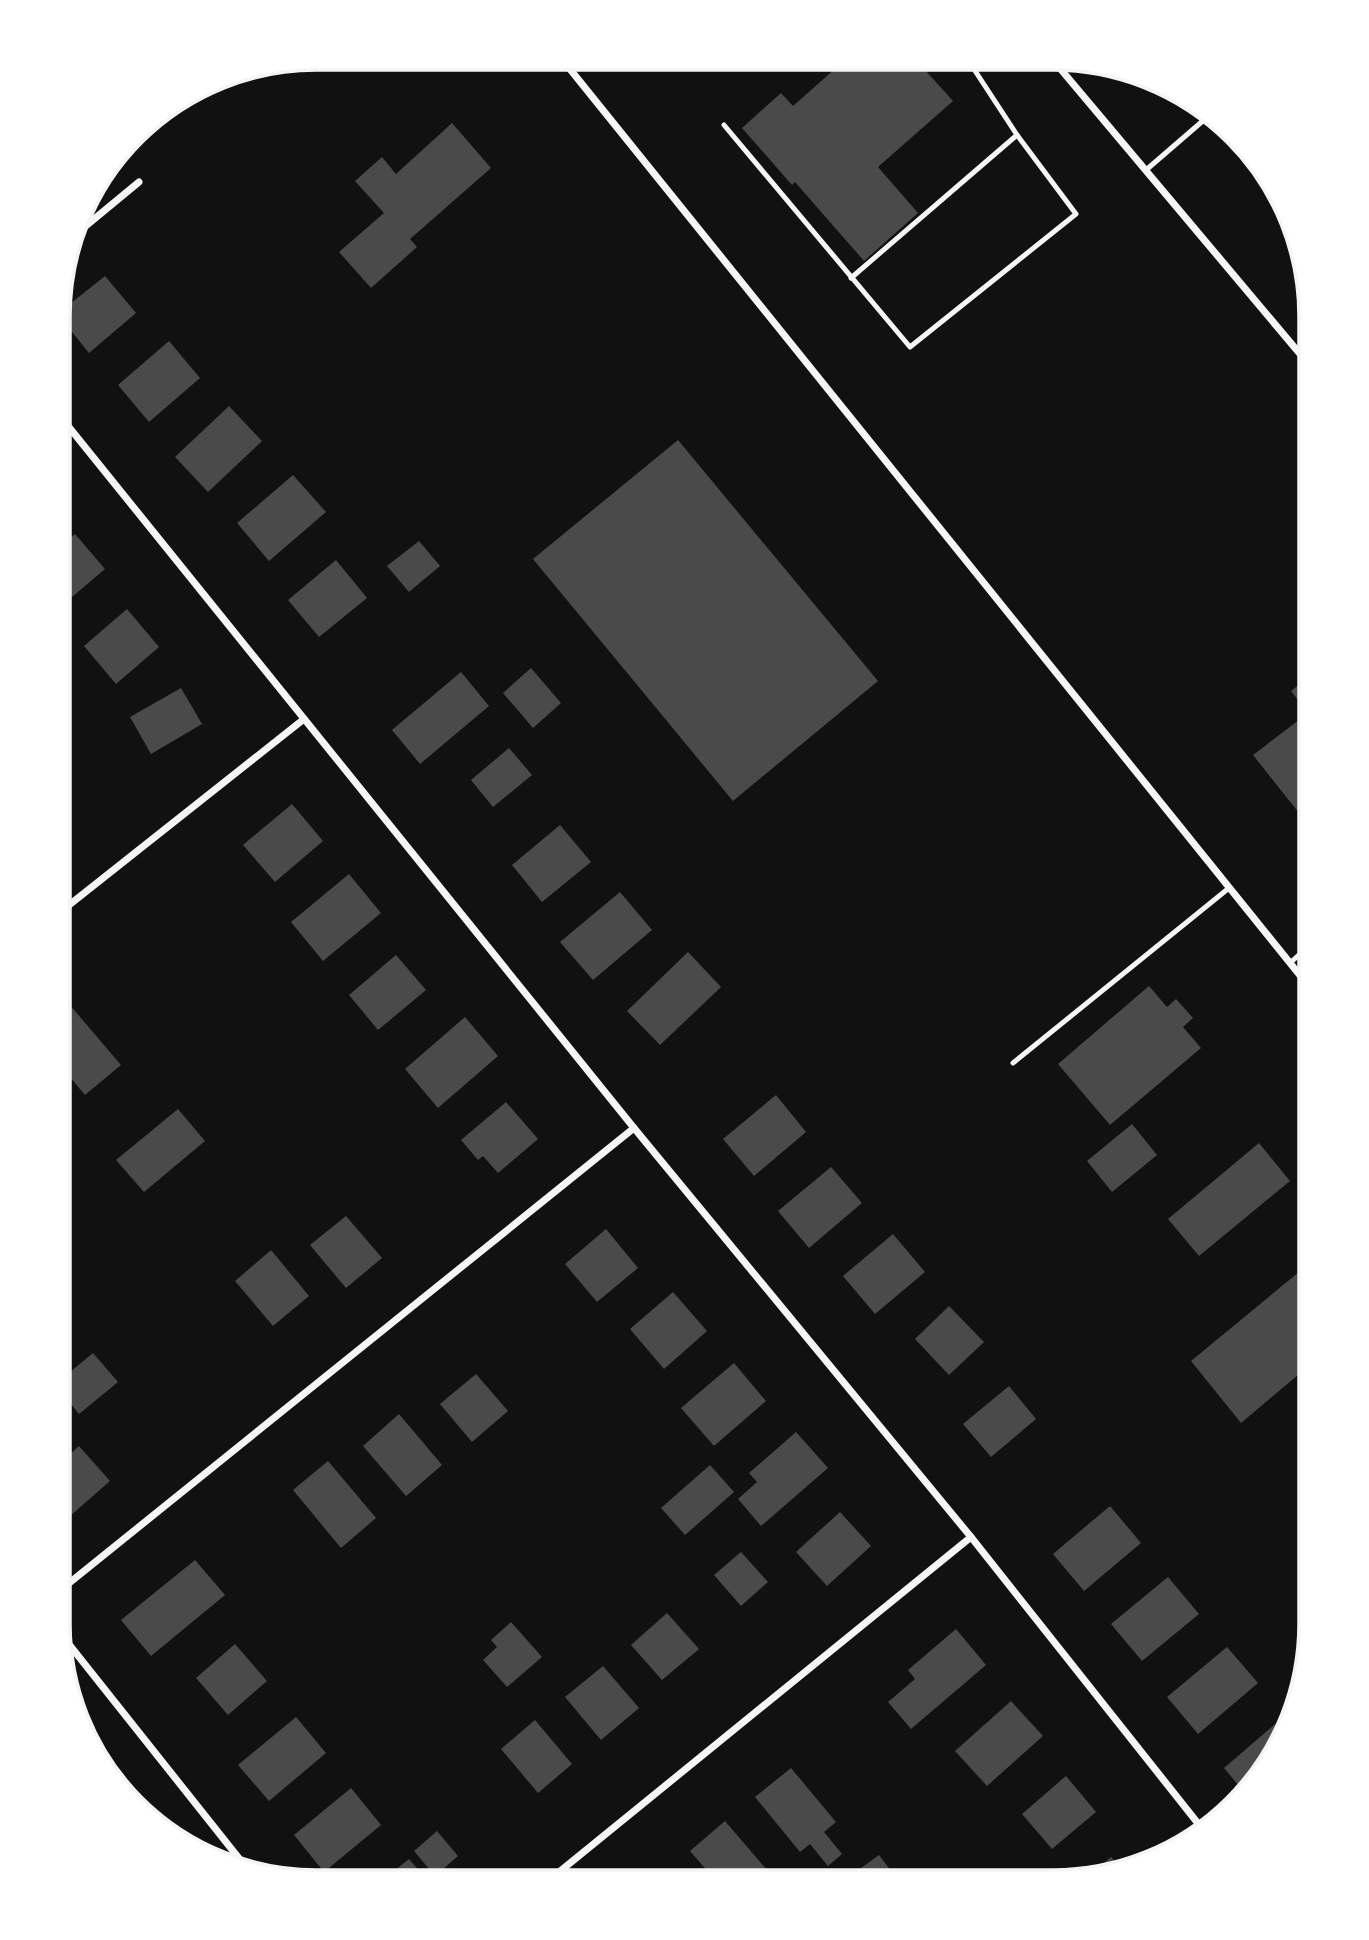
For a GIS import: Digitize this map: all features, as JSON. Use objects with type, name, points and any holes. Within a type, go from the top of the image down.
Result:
[{"type":"street","points":[[571,71],[1299,973]]},
{"type":"street","points":[[1062,71],[1299,353]]},
{"type":"street","points":[[88,224],[139,182]]},
{"type":"street","points":[[70,428],[634,1128],[971,1538],[1198,1823]]},
{"type":"street","points":[[70,904],[304,719]]},
{"type":"street","points":[[70,1582],[634,1128]]},
{"type":"street","points":[[562,1870],[971,1538]]},
{"type":"street","points":[[71,1647],[238,1857]]},
{"type":"lane","points":[[724,125],[910,347],[1076,214],[1017,135],[975,70]]},
{"type":"lane","points":[[1146,170],[1203,121]]},
{"type":"lane","points":[[851,278],[1017,135]]},
{"type":"lane","points":[[1013,1063],[1229,888]]},
{"type":"lane","points":[[1290,962],[1299,955]]},
{"type":"building","points":[[833,70],[925,70],[953,101],[878,167],[918,213],[864,261],[795,182],[792,185],[742,128],[781,93],[793,106]]},
{"type":"building","points":[[452,123],[491,168],[410,239],[417,247],[371,288],[339,252],[384,213],[355,181],[382,157],[396,174]]},
{"type":"building","points":[[105,276],[136,313],[89,353],[70,329],[71,303]]},
{"type":"building","points":[[169,341],[200,378],[149,422],[118,385]]},
{"type":"building","points":[[229,406],[262,441],[208,492],[175,457]]},
{"type":"building","points":[[678,440],[878,681],[733,801],[533,559]]},
{"type":"building","points":[[293,475],[326,512],[269,561],[237,523]]},
{"type":"building","points":[[75,534],[105,569],[70,599],[70,538]]},
{"type":"building","points":[[419,541],[440,566],[409,592],[387,566]]},
{"type":"building","points":[[336,560],[367,598],[319,637],[288,600]]},
{"type":"building","points":[[127,609],[159,647],[116,684],[84,646]]},
{"type":"building","points":[[531,668],[561,703],[533,728],[503,693]]},
{"type":"building","points":[[461,672],[489,706],[420,764],[392,730]]},
{"type":"building","points":[[1299,685],[1299,701],[1291,691]]},
{"type":"building","points":[[181,688],[202,724],[151,754],[130,717]]},
{"type":"building","points":[[1299,720],[1299,812],[1253,755]]},
{"type":"building","points":[[509,748],[532,775],[493,807],[471,780]]},
{"type":"building","points":[[292,804],[323,841],[275,882],[243,845]]},
{"type":"building","points":[[560,825],[591,862],[542,902],[512,865]]},
{"type":"building","points":[[349,874],[381,913],[323,961],[291,922]]},
{"type":"building","points":[[620,892],[652,930],[593,980],[560,942]]},
{"type":"building","points":[[688,952],[721,987],[660,1045],[627,1011]]},
{"type":"building","points":[[396,955],[426,990],[378,1030],[349,995]]},
{"type":"building","points":[[1149,986],[1167,1007],[1176,999],[1193,1018],[1183,1027],[1201,1048],[1110,1125],[1058,1064]]},
{"type":"building","points":[[70,1005],[121,1065],[85,1095],[70,1077]]},
{"type":"building","points":[[465,1017],[498,1056],[438,1108],[405,1069]]},
{"type":"building","points":[[776,1095],[806,1132],[754,1176],[723,1139]]},
{"type":"building","points":[[506,1102],[538,1139],[498,1173],[483,1156],[478,1160],[461,1140]]},
{"type":"building","points":[[178,1109],[205,1141],[144,1192],[116,1160]]},
{"type":"building","points":[[1132,1124],[1157,1155],[1112,1192],[1087,1161]]},
{"type":"building","points":[[1259,1143],[1290,1181],[1199,1256],[1168,1219]]},
{"type":"building","points":[[831,1167],[862,1203],[809,1248],[778,1211]]},
{"type":"building","points":[[346,1216],[382,1258],[346,1288],[310,1245]]},
{"type":"building","points":[[606,1229],[638,1268],[597,1302],[565,1264]]},
{"type":"building","points":[[893,1234],[925,1272],[875,1314],[843,1276]]},
{"type":"building","points":[[271,1250],[309,1296],[273,1326],[235,1281]]},
{"type":"building","points":[[1298,1273],[1298,1375],[1241,1423],[1191,1361]]},
{"type":"building","points":[[673,1292],[707,1331],[664,1369],[630,1329]]},
{"type":"building","points":[[949,1306],[984,1342],[949,1375],[915,1339]]},
{"type":"building","points":[[93,1353],[118,1382],[79,1414],[70,1403],[70,1372]]},
{"type":"building","points":[[734,1363],[766,1401],[714,1446],[681,1408]]},
{"type":"building","points":[[476,1374],[508,1411],[472,1442],[440,1404]]},
{"type":"building","points":[[1009,1386],[1036,1419],[991,1457],[963,1424]]},
{"type":"building","points":[[399,1414],[442,1465],[406,1496],[363,1446]]},
{"type":"building","points":[[796,1432],[828,1468],[761,1526],[738,1499],[757,1482],[749,1473]]},
{"type":"building","points":[[79,1446],[110,1481],[70,1516],[70,1454]]},
{"type":"building","points":[[328,1461],[376,1518],[341,1548],[293,1490]]},
{"type":"building","points":[[710,1465],[734,1492],[685,1535],[661,1508]]},
{"type":"building","points":[[1110,1506],[1141,1543],[1084,1591],[1053,1554]]},
{"type":"building","points":[[840,1512],[871,1546],[827,1586],[796,1552]]},
{"type":"building","points":[[741,1552],[768,1582],[741,1606],[714,1575]]},
{"type":"building","points":[[195,1560],[225,1595],[151,1656],[121,1620]]},
{"type":"building","points":[[1168,1577],[1199,1614],[1142,1661],[1111,1624]]},
{"type":"building","points":[[667,1613],[699,1649],[662,1680],[631,1645]]},
{"type":"building","points":[[511,1622],[542,1657],[507,1687],[483,1660],[497,1647],[491,1640]]},
{"type":"building","points":[[956,1629],[986,1665],[911,1729],[888,1702],[915,1679],[908,1670]]},
{"type":"building","points":[[235,1644],[267,1681],[228,1715],[196,1678]]},
{"type":"building","points":[[1227,1647],[1258,1683],[1198,1734],[1167,1697]]},
{"type":"building","points":[[603,1666],[639,1708],[601,1740],[565,1697]]},
{"type":"building","points":[[1011,1701],[1043,1736],[987,1786],[955,1751]]},
{"type":"building","points":[[296,1717],[326,1753],[269,1801],[238,1765]]},
{"type":"building","points":[[535,1720],[572,1764],[538,1793],[501,1749]]},
{"type":"building","points":[[1279,1721],[1258,1761],[1239,1785],[1224,1768]]},
{"type":"building","points":[[791,1768],[836,1822],[824,1832],[842,1854],[828,1866],[810,1844],[800,1852],[755,1797]]},
{"type":"building","points":[[1066,1776],[1096,1812],[1052,1849],[1022,1814]]},
{"type":"building","points":[[351,1788],[381,1825],[326,1870],[322,1870],[294,1835]]},
{"type":"building","points":[[725,1821],[767,1870],[706,1870],[690,1851]]},
{"type":"building","points":[[437,1831],[458,1856],[442,1870],[430,1870],[414,1851]]},
{"type":"building","points":[[879,1855],[890,1870],[858,1870]]},
{"type":"building","points":[[1111,1857],[1116,1862],[1102,1865]]},
{"type":"building","points":[[409,1859],[418,1870],[395,1870]]}]
